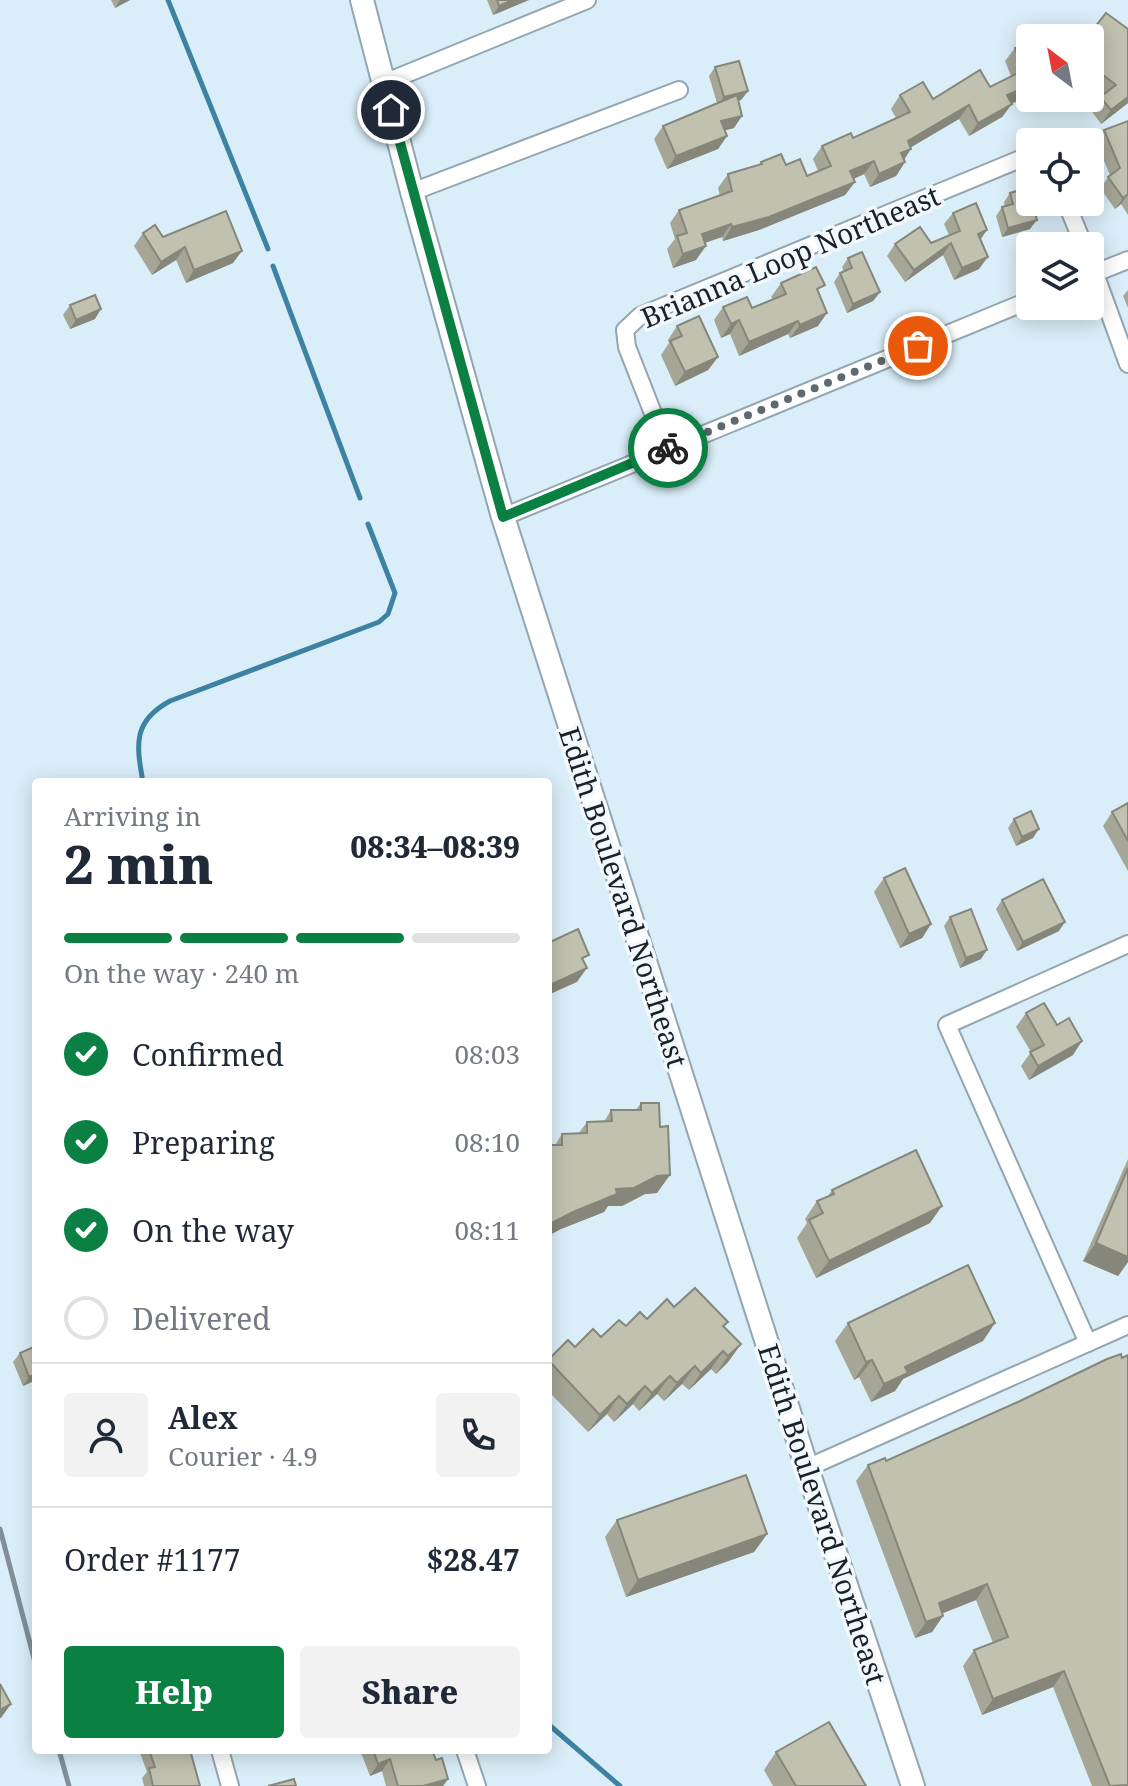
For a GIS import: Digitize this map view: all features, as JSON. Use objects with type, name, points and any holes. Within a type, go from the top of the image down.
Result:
[{"type":"street","name":"Edith Boulevard Northeast","points":[[362,0],[503,517],[807,1468],[913,1786]]},
{"type":"street","points":[[384,83],[587,0]]},
{"type":"street","points":[[412,192],[679,90]]},
{"type":"street","name":"Brianna Loop Northeast","points":[[667,449],[627,347],[625,330],[640,316],[1016,161]]},
{"type":"street","points":[[1104,266],[1128,260]]},
{"type":"street","points":[[1104,301],[1128,364]]},
{"type":"street","points":[[503,517],[1016,306]]},
{"type":"street","points":[[1088,1343],[947,1025],[1128,944]]},
{"type":"street","points":[[807,1468],[1128,1325]]},
{"type":"street","points":[[221,1754],[230,1786]]},
{"type":"street","points":[[466,1754],[477,1786]]},
{"type":"building","points":[[497,0],[513,0],[499,6]]},
{"type":"building","points":[[1106,13],[1128,29],[1128,97],[1111,110],[1104,102],[1104,94],[1116,85],[1104,76],[1104,24],[1097,24]]},
{"type":"building","points":[[739,61],[748,91],[724,97],[715,67]]},
{"type":"building","points":[[980,70],[990,87],[1016,74],[1016,91],[1007,95],[1012,104],[978,123],[969,105],[908,141],[911,149],[901,153],[905,162],[879,174],[874,161],[850,171],[855,182],[769,217],[732,227],[731,224],[702,234],[706,246],[683,254],[677,236],[687,233],[679,210],[732,191],[728,174],[762,164],[781,154],[786,165],[800,159],[807,176],[831,166],[822,146],[851,133],[853,138],[910,112],[900,95],[923,82],[933,99]]},
{"type":"building","points":[[737,95],[742,116],[721,121],[727,136],[676,156],[663,126]]},
{"type":"building","points":[[1128,121],[1128,194],[1123,198],[1108,177],[1120,168],[1104,130]]},
{"type":"building","points":[[1016,191],[1016,216],[1036,216],[1037,220],[1008,228],[1002,207],[1013,204],[1010,193]]},
{"type":"building","points":[[976,203],[987,230],[978,234],[988,257],[962,268],[951,243],[914,270],[895,244],[920,227],[931,243],[960,231],[953,213]]},
{"type":"building","points":[[226,211],[242,251],[194,270],[185,247],[161,262],[143,233],[155,225],[163,237]]},
{"type":"building","points":[[862,252],[880,292],[853,304],[840,273],[852,268],[848,258]]},
{"type":"building","points":[[816,267],[825,285],[817,289],[827,313],[800,325],[798,321],[749,342],[739,320],[731,324],[723,307],[747,297],[752,308],[786,294],[781,283]]},
{"type":"building","points":[[95,295],[101,309],[76,320],[70,305]]},
{"type":"building","points":[[699,316],[718,357],[685,372],[670,341],[682,336],[677,326]]},
{"type":"building","points":[[1128,803],[1128,841],[1112,812]]},
{"type":"building","points":[[1031,811],[1039,829],[1022,837],[1014,819]]},
{"type":"building","points":[[905,868],[931,924],[909,934],[884,878]]},
{"type":"building","points":[[1043,879],[1065,922],[1023,942],[1002,900]]},
{"type":"building","points":[[971,909],[987,950],[966,958],[950,917]]},
{"type":"building","points":[[578,929],[589,955],[582,958],[587,968],[552,984],[552,941]]},
{"type":"building","points":[[1044,1003],[1057,1025],[1069,1018],[1082,1041],[1038,1066],[1030,1052],[1044,1045],[1026,1013]]},
{"type":"building","points":[[641,1103],[659,1103],[660,1127],[668,1126],[670,1175],[657,1176],[634,1188],[616,1189],[617,1194],[552,1223],[552,1145],[562,1145],[562,1134],[587,1133],[587,1122],[612,1121],[611,1110],[641,1110]]},
{"type":"building","points":[[916,1150],[942,1206],[829,1261],[809,1220],[823,1213],[817,1201],[834,1194],[832,1190]]},
{"type":"building","points":[[1128,1168],[1128,1257],[1096,1243]]},
{"type":"building","points":[[968,1265],[995,1323],[905,1367],[908,1373],[884,1384],[872,1360],[866,1362],[848,1323]]},
{"type":"building","points":[[695,1288],[728,1322],[723,1326],[741,1344],[728,1356],[723,1351],[701,1373],[695,1366],[677,1383],[670,1376],[652,1393],[645,1386],[627,1404],[619,1396],[600,1415],[552,1364],[552,1356],[568,1340],[575,1347],[593,1329],[601,1337],[619,1320],[626,1326],[640,1312],[647,1319],[667,1299],[674,1307]]},
{"type":"building","points":[[32,1348],[32,1376],[29,1377],[20,1353]]},
{"type":"building","points":[[1121,1354],[1122,1358],[1128,1355],[1128,1785],[1110,1786],[1064,1671],[993,1699],[974,1650],[1008,1637],[987,1584],[939,1603],[943,1616],[926,1622],[868,1465],[885,1458],[886,1461]]},
{"type":"building","points":[[746,1475],[767,1534],[638,1580],[617,1520]]},
{"type":"building","points":[[0,1684],[11,1704],[0,1710]]},
{"type":"building","points":[[829,1722],[866,1786],[796,1786],[776,1752]]},
{"type":"building","points":[[150,1754],[191,1754],[200,1786],[153,1786],[149,1768],[155,1767]]},
{"type":"building","points":[[374,1754],[434,1754],[436,1760],[442,1758],[448,1779],[423,1786],[398,1786],[390,1759],[378,1764]]},
{"type":"building","points":[[294,1779],[296,1786],[268,1786]]},
{"type":"waterway","points":[[168,0],[268,249]]},
{"type":"waterway","points":[[273,266],[360,498]]},
{"type":"waterway","points":[[142,778],[140,735],[143,725],[158,709],[170,701],[379,622],[388,614],[395,593],[368,524]]},
{"type":"waterway","points":[[552,1727],[620,1786]]},
{"type":"railway","points":[[0,1529],[32,1651]]},
{"type":"railway","points":[[60,1754],[69,1786]]},
{"type":"way so far","points":[[668,448],[918,346]]},
{"type":"route","points":[[391,110],[503,517],[668,448]]}]
